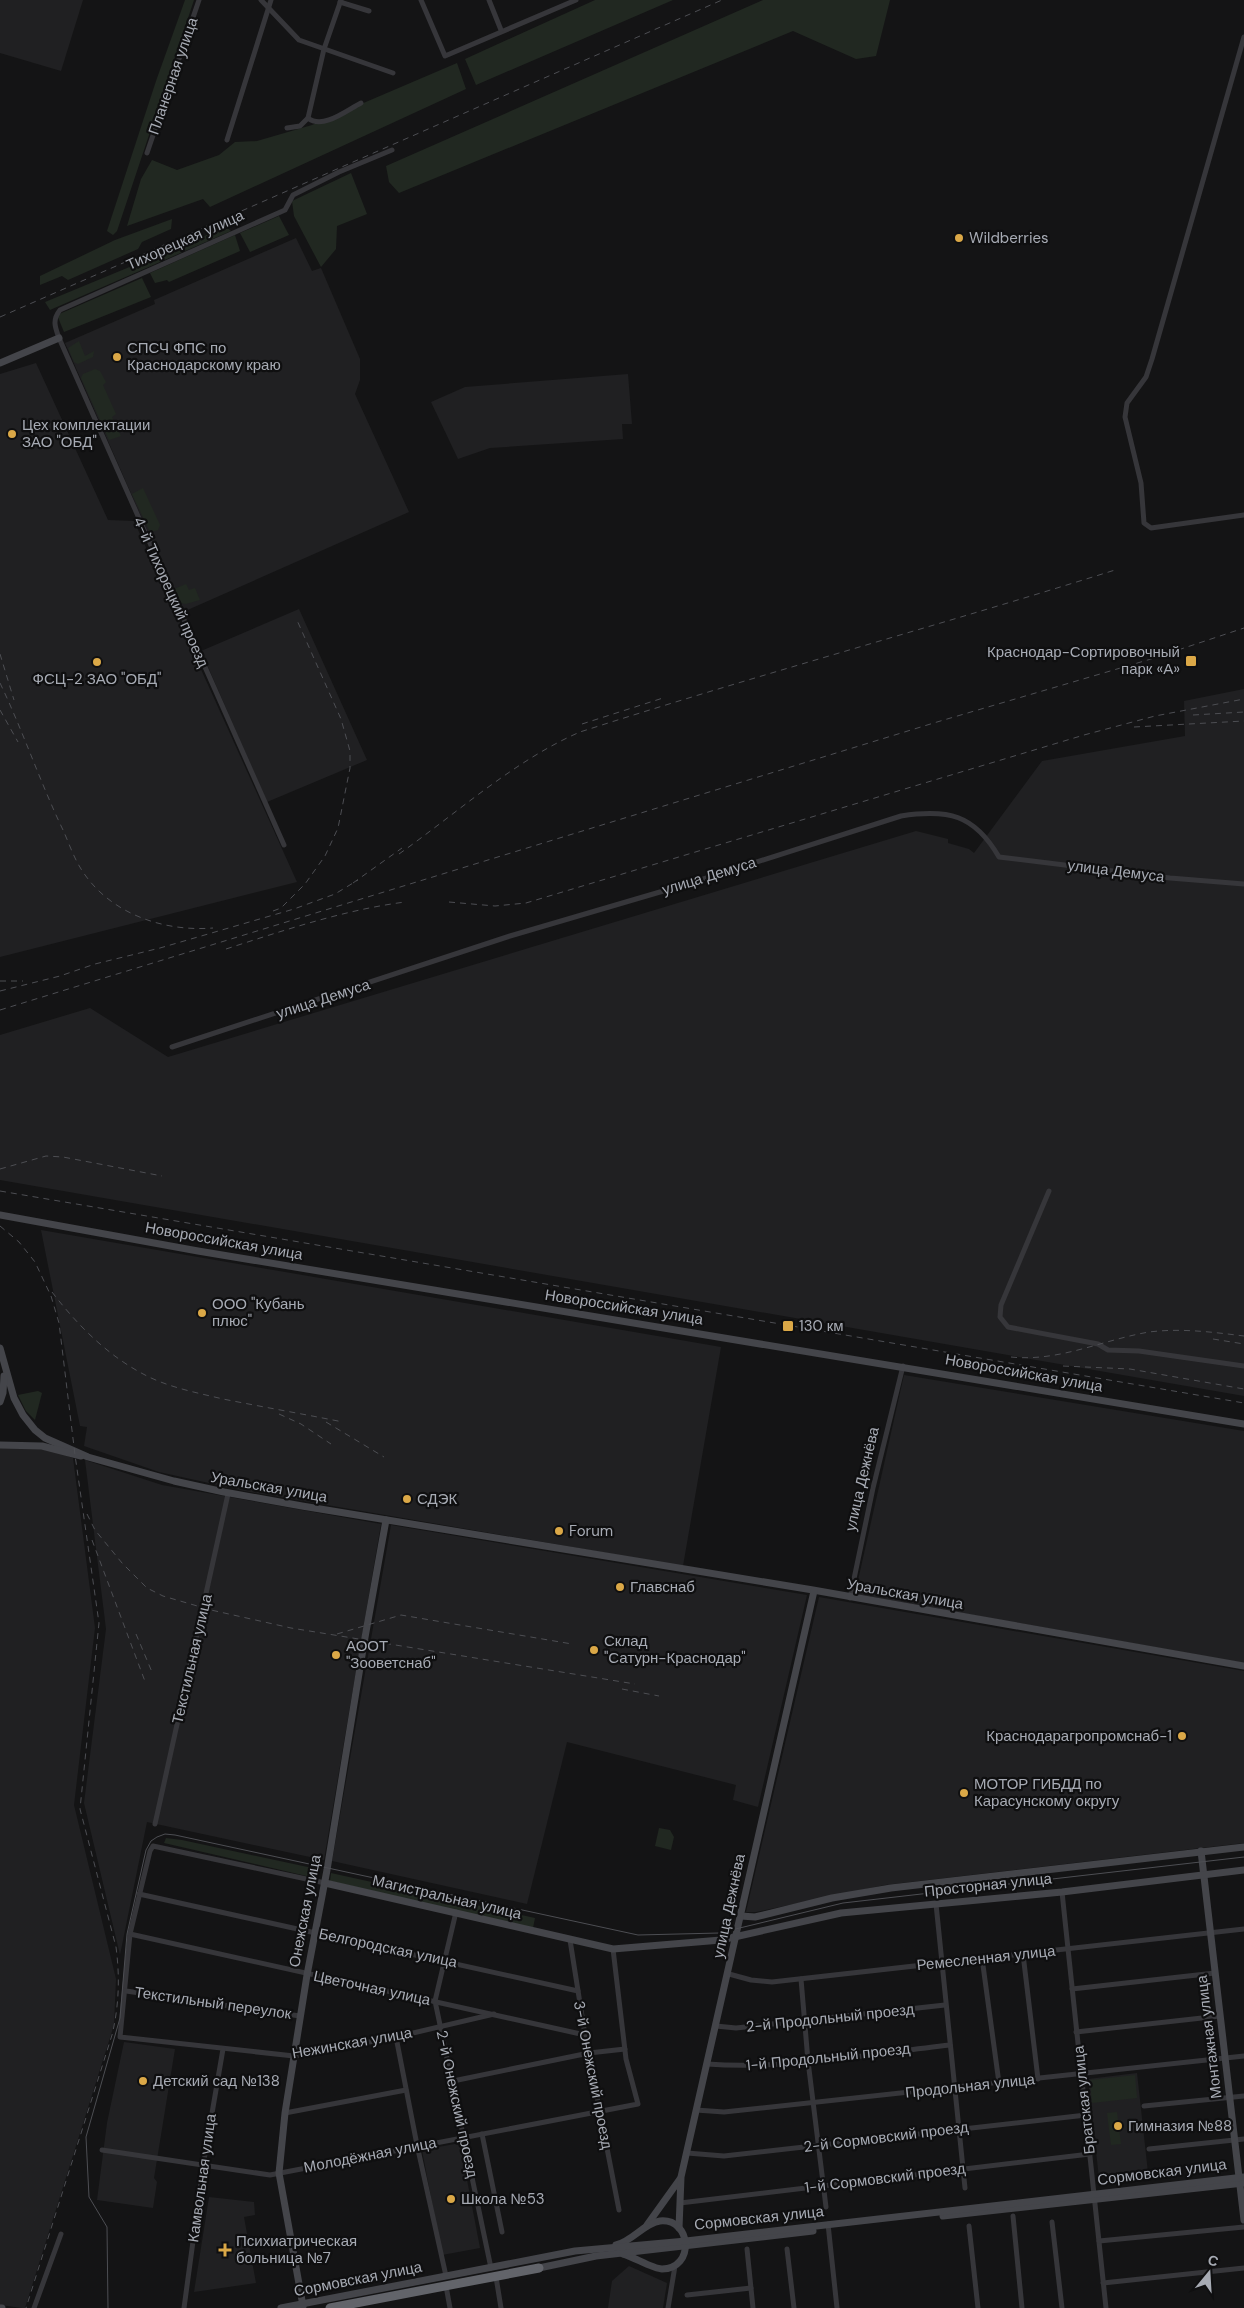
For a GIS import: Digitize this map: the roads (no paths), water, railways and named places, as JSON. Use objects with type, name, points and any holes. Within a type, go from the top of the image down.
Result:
[{"type":"highway","name":"Сормовская улица","points":[[330,2308],[446,2281],[496,2277],[539,2268]]},
{"type":"street","name":"Планерная улица","points":[[147,153],[199,0]]},
{"type":"street","points":[[261,0],[268,10],[299,40],[393,72]]},
{"type":"street","points":[[226,140],[271,0]]},
{"type":"street","points":[[420,0],[445,56],[501,30],[576,0]]},
{"type":"street","points":[[488,0],[501,30]]},
{"type":"street","points":[[560,0],[566,4]]},
{"type":"street","points":[[287,128],[300,126],[308,118],[324,49],[340,1],[369,11]]},
{"type":"street","points":[[1244,37],[1152,359],[1146,376],[1127,403],[1125,418],[1141,483],[1144,523],[1151,528],[1244,515]]},
{"type":"street","points":[[308,118],[325,122],[361,103]]},
{"type":"street","name":"Тихорецкая улица","points":[[59,338],[54,324],[55,316],[60,310],[285,210],[293,195],[392,150]]},
{"type":"street","points":[[2,361],[59,338]]},
{"type":"street","name":"4-й Тихорецкий проезд","points":[[59,338],[284,845]]},
{"type":"street","name":"улица Демуса","points":[[172,1047],[340,994],[510,936],[694,882],[901,816],[929,812],[953,816],[968,822],[989,838],[999,857],[1170,878],[1244,884]]},
{"type":"street","points":[[1049,1191],[1001,1305],[1000,1317],[1008,1327],[1098,1344],[1108,1350],[1139,1351],[1244,1366]]},
{"type":"street","name":"Новороссийская улица","points":[[2,1216],[384,1282],[903,1366],[1244,1424]]},
{"type":"street","points":[[0,1348],[9,1383],[23,1415],[37,1436],[32,1444]]},
{"type":"street","points":[[0,1402],[4,1384],[4,1363]]},
{"type":"street","name":"улица Дежнёва","points":[[850,1597],[903,1366]]},
{"type":"street","name":"Уральская улица","points":[[34,1430],[45,1438],[88,1457],[124,1468]]},
{"type":"street","name":"Уральская улица","points":[[0,1445],[32,1444],[228,1494],[862,1599],[1244,1667]]},
{"type":"street","name":"Текстильная улица","points":[[155,1824],[228,1494]]},
{"type":"street","name":"Онежская улица","points":[[303,2306],[279,2173],[285,2113],[307,1974],[325,1883],[363,1646],[386,1521]]},
{"type":"street","name":"улица Дежнёва","points":[[679,2228],[681,2177],[729,1974],[814,1591]]},
{"type":"street","name":"Магистральная улица","points":[[139,1894],[153,1846],[456,1912],[613,1949],[702,1942],[737,1936]]},
{"type":"street","name":"Просторная улица","points":[[741,1916],[755,1917],[832,1898],[891,1888],[1244,1846]]},
{"type":"street","name":"Монтажная улица","points":[[1201,1851],[1235,2140],[1242,2180],[1244,2220]]},
{"type":"street","name":"Просторная улица","points":[[737,1936],[841,1913],[1062,1892],[1244,1870]]},
{"type":"street","name":"Братская улица","points":[[1062,1892],[1106,2308]]},
{"type":"street","points":[[126,1991],[130,1934],[139,1894]]},
{"type":"street","name":"Белгородская улица","points":[[139,1894],[446,1960],[578,1991]]},
{"type":"street","points":[[936,1904],[965,2188]]},
{"type":"street","name":"2-й Онежский проезд","points":[[456,1912],[435,2001],[491,2268]]},
{"type":"street","name":"Ремесленная улица","points":[[729,1974],[761,1982],[801,1979],[1244,1929]]},
{"type":"street","name":"Цветочная улица","points":[[130,1934],[584,2035]]},
{"type":"street","name":"3-й Онежский проезд","points":[[570,1940],[584,2035],[618,2210]]},
{"type":"street","points":[[453,2081],[588,2054],[625,2049],[613,1949]]},
{"type":"street","points":[[1023,1954],[1038,2079]]},
{"type":"street","points":[[982,1958],[999,2083]]},
{"type":"street","points":[[1072,1989],[1216,1973]]},
{"type":"street","points":[[801,1979],[812,2103],[826,2207]]},
{"type":"street","name":"Текстильный переулок","points":[[126,1991],[300,2016]]},
{"type":"street","name":"Нежинская улица","points":[[126,1991],[120,2037],[294,2056],[494,2014]]},
{"type":"street","name":"2-й Продольный проезд","points":[[716,2026],[736,2028],[945,2005]]},
{"type":"street","points":[[1076,2032],[1220,2016]]},
{"type":"street","points":[[396,2036],[450,2308]]},
{"type":"street","name":"1-й Продольный проезд","points":[[707,2064],[743,2067],[808,2062],[950,2045]]},
{"type":"street","name":"Камвольная улица","points":[[184,2308],[203,2164],[222,2048]]},
{"type":"street","name":"Молодёжная улица","points":[[102,2150],[270,2175],[417,2145],[600,2112],[638,2104],[625,2049]]},
{"type":"street","name":"Продольная улица","points":[[696,2110],[724,2112],[1244,2056]]},
{"type":"street","points":[[285,2113],[406,2090]]},
{"type":"street","points":[[1144,2106],[1244,2096]]},
{"type":"street","name":"2-й Сормовский проезд","points":[[687,2153],[724,2156],[1086,2115]]},
{"type":"street","name":"2-й Онежский проезд","points":[[482,2134],[502,2232]]},
{"type":"street","points":[[1150,2149],[1244,2138]]},
{"type":"street","name":"1-й Сормовский проезд","points":[[680,2203],[1090,2154]]},
{"type":"street","points":[[645,2262],[638,2248],[644,2230],[681,2177]]},
{"type":"street","name":"Сормовская улица","points":[[539,2268],[596,2249],[638,2248],[686,2243],[1242,2180]]},
{"type":"street","points":[[1013,2216],[1022,2308]]},
{"type":"street","points":[[596,2249],[622,2243],[651,2224],[660,2221],[669,2222],[679,2228],[686,2243],[682,2258],[675,2266],[668,2308]]},
{"type":"street","points":[[1052,2222],[1062,2308]]},
{"type":"street","points":[[969,2226],[978,2308]]},
{"type":"street","points":[[828,2227],[838,2308]]},
{"type":"street","points":[[1099,2241],[1244,2227]]},
{"type":"street","points":[[34,2308],[60,2234]]},
{"type":"street","name":"Сормовская улица","points":[[281,2308],[303,2306],[446,2281],[491,2268],[582,2254],[618,2254],[638,2248]]},
{"type":"street","points":[[748,2248],[753,2308]]},
{"type":"street","points":[[787,2249],[794,2308]]},
{"type":"street","points":[[618,2254],[645,2262],[660,2269],[675,2266]]},
{"type":"street","points":[[1103,2283],[1244,2268]]},
{"type":"street","points":[[496,2277],[501,2308]]},
{"type":"street","points":[[687,2295],[751,2288]]},
{"type":"tram line","points":[[108,2308],[107,2227],[89,2197],[86,2137],[120,2018],[127,1934],[146,1850],[151,1841],[157,1837],[165,1834],[175,1835],[638,1935],[719,1933],[843,1903],[1244,1857]]},
{"type":"railway","points":[[0,317],[722,0]]},
{"type":"railway","points":[[399,854],[509,772],[532,757],[580,732],[1115,570]]},
{"type":"railway","points":[[273,911],[281,908],[305,884],[325,856],[338,828],[350,768],[350,751],[341,719],[296,618]]},
{"type":"railway","points":[[0,1010],[937,722],[1151,659],[1244,628]]},
{"type":"railway","points":[[0,654],[14,700]]},
{"type":"railway","points":[[0,683],[74,856],[83,872],[95,887],[108,899],[140,917],[176,927],[213,928]]},
{"type":"railway","points":[[582,724],[663,698]]},
{"type":"railway","points":[[449,902],[495,906],[526,903],[1084,735],[1155,716],[1244,699]]},
{"type":"railway","points":[[0,710],[18,742]]},
{"type":"railway","points":[[1193,715],[1244,712]]},
{"type":"railway","points":[[1134,727],[1244,721]]},
{"type":"railway","points":[[353,883],[402,848]]},
{"type":"railway","points":[[0,991],[60,976],[95,964],[160,948],[294,909],[335,894],[358,880]]},
{"type":"railway","points":[[226,949],[337,915],[405,902]]},
{"type":"railway","points":[[0,981],[23,981]]},
{"type":"railway","points":[[0,1169],[46,1156],[63,1157],[162,1176]]},
{"type":"railway","points":[[0,1191],[1244,1403]]},
{"type":"railway","points":[[0,1226],[19,1242],[35,1262],[51,1296],[59,1323],[75,1455],[99,1623],[80,1809],[116,1947],[118,1969],[117,2002],[112,2035],[26,2308]]},
{"type":"railway","points":[[52,1292],[84,1329],[108,1351],[149,1377],[176,1387],[223,1399],[343,1422]]},
{"type":"railway","points":[[1011,1357],[1029,1358],[1063,1353],[1149,1332],[1173,1330],[1244,1336]]},
{"type":"railway","points":[[1213,1339],[1244,1344]]},
{"type":"railway","points":[[1063,1366],[1130,1369],[1244,1389]]},
{"type":"railway","points":[[279,1414],[301,1424],[331,1444]]},
{"type":"railway","points":[[326,1422],[384,1457]]},
{"type":"railway","points":[[87,1514],[95,1530],[122,1563],[147,1588],[163,1596],[211,1610],[291,1628],[635,1684]]},
{"type":"railway","points":[[92,1540],[146,1684]]},
{"type":"railway","points":[[337,1634],[401,1615],[572,1644]]},
{"type":"railway","points":[[136,1634],[152,1672]]},
{"type":"railway","points":[[622,1689],[659,1696]]},
{"type":"place","name":"Wildberries","points":[[959,238]]},
{"type":"place","name":"СПСЧ ФПС по Краснодарскому краю","points":[[117,357]]},
{"type":"place","name":"Цех комплектации ЗАО \"ОБД\"","points":[[12,434]]},
{"type":"place","name":"Краснодар-Сортировочный парк «А»","points":[[1191,661]]},
{"type":"place","name":"ФСЦ-2 ЗАО \"ОБД\"","points":[[97,662]]},
{"type":"place","name":"ООО \"Кубань плюс\"","points":[[202,1313]]},
{"type":"place","name":"130 км","points":[[788,1326]]},
{"type":"place","name":"СДЭК","points":[[407,1499]]},
{"type":"place","name":"Forum","points":[[559,1531]]},
{"type":"place","name":"Главснаб","points":[[620,1587]]},
{"type":"place","name":"Склад \"Сатурн-Краснодар\"","points":[[594,1650]]},
{"type":"place","name":"АООТ \"Зооветснаб\"","points":[[336,1655]]},
{"type":"place","name":"Краснодарагропромснаб-1","points":[[1182,1736]]},
{"type":"place","name":"МОТОР ГИБДД по Карасунскому округу","points":[[964,1793]]},
{"type":"place","name":"Детский сад №138","points":[[143,2081]]},
{"type":"place","name":"Гимназия №88","points":[[1118,2126]]},
{"type":"place","name":"Школа №53","points":[[451,2199]]},
{"type":"place","name":"Психиатрическая больница №7","points":[[225,2250]]}]
